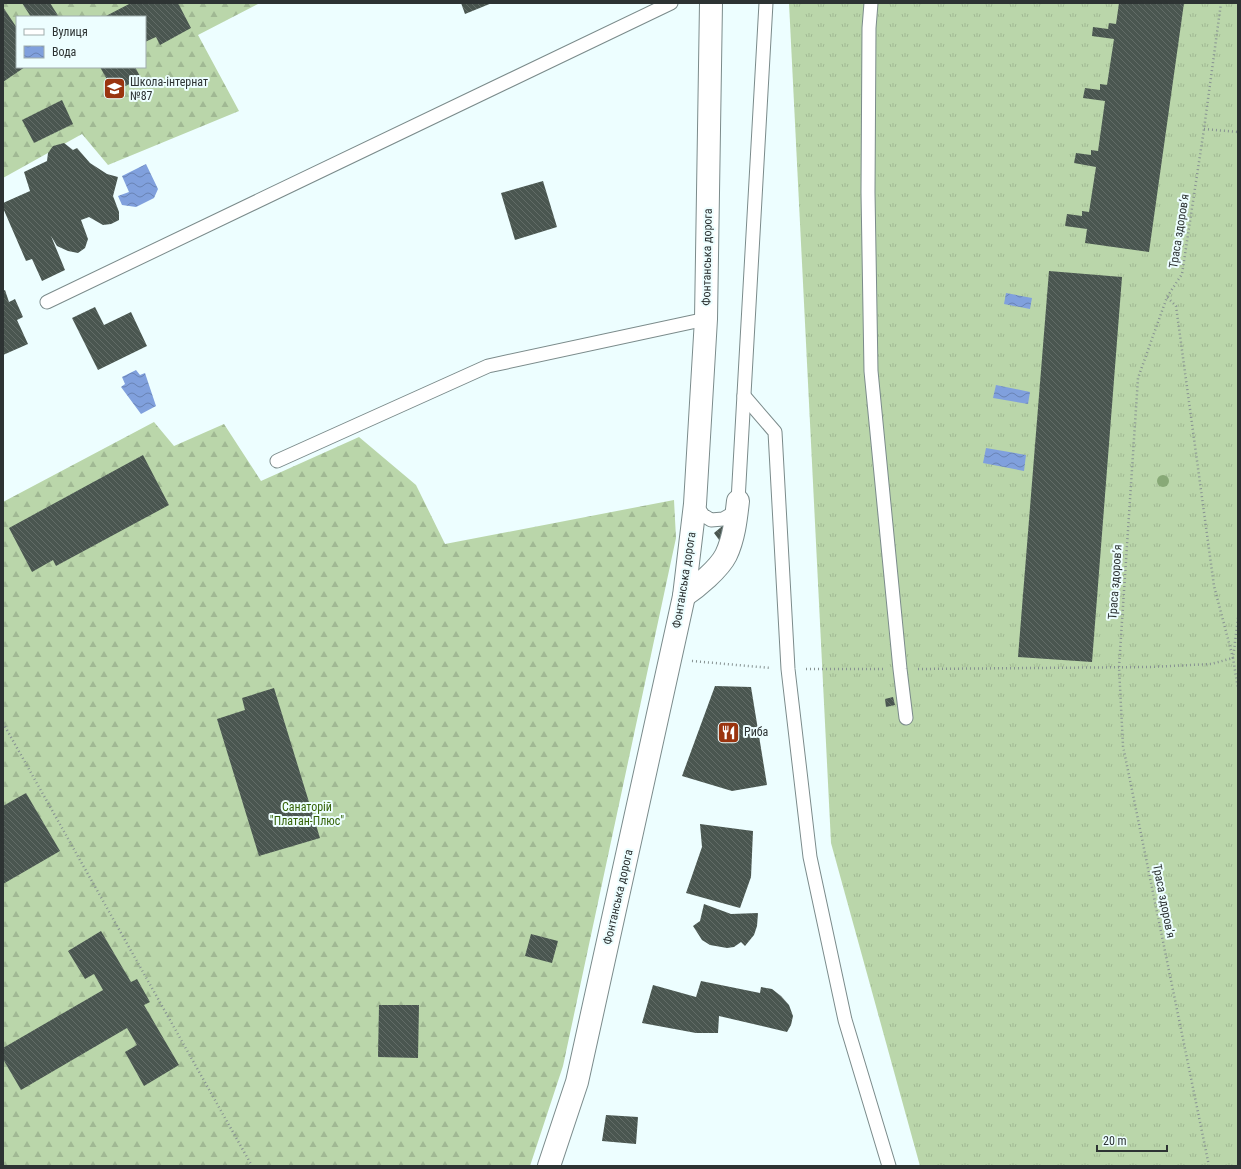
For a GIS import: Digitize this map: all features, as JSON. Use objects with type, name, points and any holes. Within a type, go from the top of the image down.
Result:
[{"type":"main road","name":"Фонтанська дорога","points":[[549,1166],[576,1082],[684,596],[695,504],[706,319],[711,3]]},
{"type":"main road","points":[[684,596],[699,585],[726,556],[735,529],[738,501]]},
{"type":"lane","points":[[47,302],[671,3]]},
{"type":"lane","points":[[695,504],[703,515],[711,520],[723,519],[732,514],[738,501],[766,3]]},
{"type":"lane","points":[[871,3],[869,28],[868,192],[871,371],[899,661],[906,718]]},
{"type":"lane","points":[[277,462],[488,366],[706,319]]},
{"type":"lane","points":[[744,396],[775,432],[788,669],[810,857],[845,1020],[889,1166]]},
{"type":"path","name":"Траса здоров’я","points":[[1209,1166],[1123,746],[1119,667],[1138,378],[1167,297],[1182,274],[1204,129],[1220,3]]},
{"type":"path","points":[[1204,129],[1238,132]]},
{"type":"path","points":[[1167,297],[1176,306],[1214,586],[1233,658],[1238,689]]},
{"type":"path","points":[[1233,658],[1238,618]]},
{"type":"path","points":[[1019,668],[1211,664],[1233,658]]},
{"type":"path","points":[[670,659],[788,669]]},
{"type":"path","points":[[3,723],[252,1166]]},
{"type":"green space","name":"Школа-інтернат №87","points":[[3,3],[260,3],[198,35],[239,111],[108,165],[82,134],[3,178]]},
{"type":"green space","points":[[789,3],[1238,3],[1238,1166],[920,1166],[831,843]]},
{"type":"green space","name":"Санаторій \"Платан-Плюс\"","points":[[154,422],[174,446],[224,424],[261,481],[359,437],[416,485],[445,544],[674,500],[676,538],[563,1066],[530,1166],[3,1166],[3,502]]},
{"type":"water","points":[[146,164],[158,189],[154,198],[136,207],[122,205],[118,196],[129,192],[122,176]]},
{"type":"water","points":[[1006,293],[1032,298],[1030,309],[1004,304]]},
{"type":"water","points":[[136,370],[140,375],[145,373],[156,406],[141,414],[121,387],[125,384],[122,377]]},
{"type":"water","points":[[996,385],[1030,392],[1028,404],[993,398]]},
{"type":"water","points":[[986,448],[1026,455],[1024,471],[983,463]]},
{"type":"building","points":[[22,3],[50,3],[58,16],[30,16]]},
{"type":"building","points":[[131,3],[178,3],[191,28],[160,45],[156,37],[146,42],[146,16],[106,16]]},
{"type":"building","points":[[461,3],[492,3],[465,14]]},
{"type":"building","points":[[1119,3],[1184,3],[1149,252],[1085,243],[1087,229],[1065,226],[1067,214],[1082,216],[1082,211],[1089,212],[1096,167],[1074,163],[1076,153],[1091,155],[1091,150],[1098,151],[1105,101],[1083,98],[1085,88],[1100,90],[1100,84],[1107,85],[1114,39],[1092,36],[1093,27],[1108,29],[1109,23],[1116,24]]},
{"type":"building","points":[[3,7],[16,26],[16,68],[24,68],[3,82]]},
{"type":"building","points":[[101,68],[136,68],[141,78],[114,92]]},
{"type":"building","points":[[62,100],[73,124],[34,143],[22,120]]},
{"type":"building","points":[[64,143],[73,150],[77,148],[90,163],[107,174],[118,177],[113,196],[119,212],[119,220],[111,224],[103,225],[89,217],[81,220],[88,239],[85,248],[78,253],[68,251],[57,246],[51,236],[65,270],[42,281],[32,259],[26,261],[3,208],[3,203],[30,191],[24,172],[47,161],[48,153],[53,146]]},
{"type":"building","points":[[543,181],[557,227],[515,240],[501,193]]},
{"type":"building","points":[[1049,271],[1122,277],[1092,662],[1018,657]]},
{"type":"building","points":[[5,290],[9,302],[15,299],[23,317],[17,320],[28,344],[3,355],[3,291]]},
{"type":"building","points":[[95,307],[104,325],[131,312],[147,346],[98,370],[72,318]]},
{"type":"building","points":[[143,455],[169,505],[56,566],[53,560],[32,572],[9,528]]},
{"type":"building","points":[[726,523],[722,544],[714,533]]},
{"type":"building","name":"Риба","points":[[715,686],[751,687],[767,785],[732,791],[682,776]]},
{"type":"building","points":[[274,688],[320,838],[259,856],[217,719],[245,710],[242,698]]},
{"type":"building","points":[[893,697],[895,705],[886,707],[885,699]]},
{"type":"building","points":[[26,793],[60,851],[3,884],[3,806]]},
{"type":"building","points":[[700,824],[753,831],[751,877],[740,908],[686,893],[702,847]]},
{"type":"building","points":[[704,904],[731,914],[758,913],[757,926],[754,935],[745,946],[741,942],[734,947],[727,948],[710,945],[702,940],[693,926],[700,921]]},
{"type":"building","points":[[101,931],[131,982],[137,979],[150,1002],[144,1005],[179,1065],[144,1086],[125,1052],[137,1045],[127,1028],[21,1090],[3,1059],[3,1048],[103,990],[94,974],[85,979],[68,951]]},
{"type":"building","points":[[531,934],[558,941],[552,963],[525,956]]},
{"type":"building","points":[[701,981],[760,993],[761,987],[772,989],[789,1005],[793,1016],[791,1025],[787,1032],[719,1016],[718,1033],[696,1033],[642,1023],[653,985],[696,997]]},
{"type":"building","points":[[379,1005],[419,1005],[418,1058],[378,1057]]},
{"type":"building","points":[[606,1115],[638,1117],[636,1144],[602,1141]]},
{"type":"place","name":"Школа-інтернат №87","points":[[115,89]]},
{"type":"place","name":"Риба","points":[[728,732]]}]
